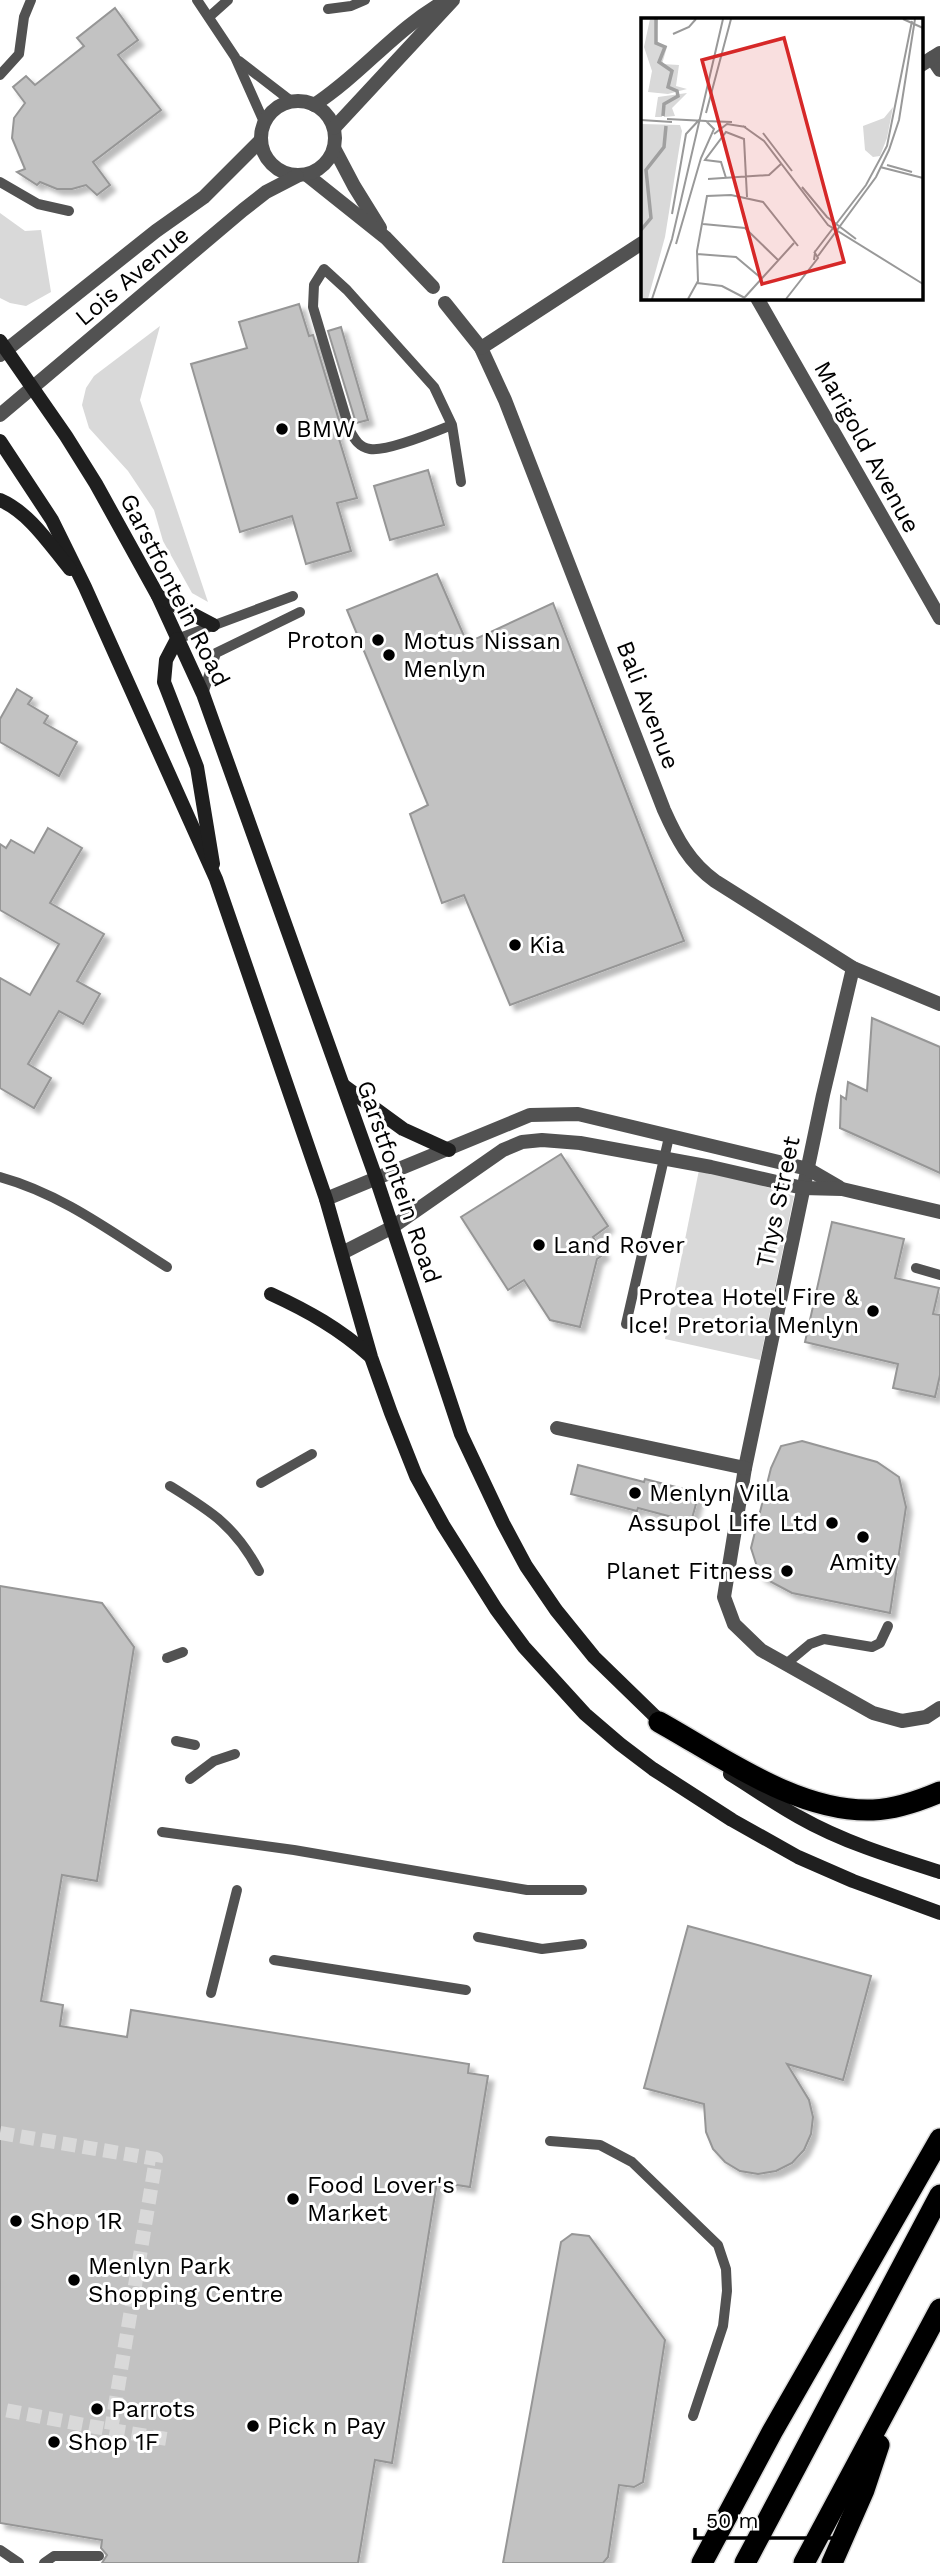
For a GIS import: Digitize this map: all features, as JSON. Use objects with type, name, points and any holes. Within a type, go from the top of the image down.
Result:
[{"type":"highway","points":[[659,1721],[797,1797],[828,1806],[876,1810],[911,1804],[940,1793]]},
{"type":"highway","points":[[702,2563],[772,2432],[940,2139]]},
{"type":"highway","points":[[745,2563],[940,2195]]},
{"type":"highway","points":[[804,2563],[940,2309]]},
{"type":"highway","points":[[832,2563],[864,2490],[898,2387]]},
{"type":"main road","name":"Garstfontein Road","points":[[2,349],[33,388],[90,474],[158,596],[203,694],[376,1178],[461,1434],[526,1566],[556,1610],[594,1657],[659,1721],[725,1771],[798,1817],[872,1851],[940,1872]]},
{"type":"main road","points":[[0,441],[52,520],[85,587],[216,879],[326,1199],[371,1357],[416,1476],[443,1525],[496,1609],[524,1647],[585,1714],[653,1769],[732,1821],[798,1857],[940,1913]]},
{"type":"main road","points":[[0,500],[11,505],[31,523],[85,587]]},
{"type":"main road","points":[[158,596],[213,625]]},
{"type":"main road","points":[[177,639],[166,660],[164,682],[202,787],[216,879]]},
{"type":"main road","points":[[343,1085],[403,1129],[449,1150]]},
{"type":"main road","points":[[271,1294],[314,1314],[352,1340],[371,1357]]},
{"type":"street","points":[[314,105],[346,83],[425,13],[450,0]]},
{"type":"street","points":[[334,128],[450,0]]},
{"type":"street","points":[[390,42],[402,54]]},
{"type":"street","points":[[334,148],[325,165],[302,175],[285,174],[267,162],[260,141],[264,121],[271,112],[291,101],[314,105],[330,119],[334,128],[334,148],[372,222],[433,287]]},
{"type":"street","name":"Lois Avenue","points":[[2,349],[156,231],[205,197],[260,141]]},
{"type":"street","points":[[302,175],[372,222]]},
{"type":"street","name":"Lois Avenue","points":[[0,415],[243,210],[266,192],[302,175]]},
{"type":"street","points":[[481,348],[641,244]]},
{"type":"street","name":"Marigold Avenue","points":[[758,299],[940,618]]},
{"type":"street","name":"Bali Avenue","points":[[445,303],[481,348],[505,400],[664,810],[681,846],[698,869],[853,968],[940,1004]]},
{"type":"street","name":"Thys Street","points":[[853,968],[803,1188],[745,1468],[724,1597],[734,1624],[761,1650],[873,1713],[902,1721],[915,1720],[940,1708]]},
{"type":"street","points":[[326,1199],[530,1115],[552,1113],[578,1114],[808,1170],[842,1189]]},
{"type":"street","points":[[342,1253],[391,1228],[503,1150],[522,1142],[559,1140],[663,1158],[803,1188],[842,1189],[940,1212]]},
{"type":"street","points":[[557,1428],[745,1468]]},
{"type":"lane","points":[[0,75],[19,54],[24,16],[31,0]]},
{"type":"lane","points":[[197,0],[234,57],[264,121]]},
{"type":"lane","points":[[209,17],[228,0]]},
{"type":"lane","points":[[328,9],[351,6],[365,0]]},
{"type":"lane","points":[[234,57],[291,101]]},
{"type":"lane","points":[[0,183],[38,204],[69,211]]},
{"type":"lane","points":[[452,425],[381,449],[367,448],[357,443],[350,431],[313,307],[314,285],[324,270],[347,290],[434,387],[452,425],[461,482]]},
{"type":"lane","points":[[177,639],[293,596]]},
{"type":"lane","points":[[203,694],[216,653],[300,612]]},
{"type":"lane","points":[[626,1324],[669,1137]]},
{"type":"lane","points":[[0,1177],[22,1183],[68,1204],[167,1266]]},
{"type":"lane","points":[[915,1268],[940,1275]]},
{"type":"lane","points":[[261,1483],[312,1454]]},
{"type":"lane","points":[[170,1486],[212,1513],[235,1532],[259,1571]]},
{"type":"lane","points":[[786,1664],[810,1644],[824,1639],[872,1647],[880,1643],[888,1626]]},
{"type":"lane","points":[[167,1658],[183,1652]]},
{"type":"lane","points":[[176,1741],[195,1745]]},
{"type":"lane","points":[[190,1779],[214,1761],[234,1754]]},
{"type":"lane","points":[[162,1832],[294,1850],[527,1890],[582,1890]]},
{"type":"lane","points":[[211,1993],[237,1890]]},
{"type":"lane","points":[[478,1937],[542,1950],[582,1944]]},
{"type":"lane","points":[[274,1960],[466,1990]]},
{"type":"lane","points":[[550,2141],[600,2145],[632,2162],[718,2245],[726,2269],[727,2291],[723,2326],[693,2416]]},
{"type":"lane","points":[[0,2550],[19,2563]]},
{"type":"lane","points":[[44,2563],[54,2556],[95,2556],[78,2563]]},
{"type":"shaded area","points":[[0,213],[25,231],[41,230],[51,292],[26,306],[0,298]]},
{"type":"shaded area","points":[[160,326],[140,400],[208,602],[192,593],[163,541],[154,510],[128,471],[89,428],[82,405],[86,388],[94,376]]},
{"type":"shaded area","points":[[700,1165],[794,1196],[760,1360],[665,1339]]},
{"type":"building","points":[[115,8],[138,40],[118,55],[161,110],[93,162],[110,185],[97,195],[86,185],[57,189],[40,182],[37,185],[17,172],[25,169],[12,138],[14,118],[25,103],[13,87],[26,76],[35,85],[84,46],[77,38]]},
{"type":"building","points":[[299,304],[309,336],[313,335],[341,427],[336,429],[357,498],[337,503],[351,551],[306,564],[292,516],[240,532],[191,364],[247,348],[239,322]]},
{"type":"building","points":[[341,327],[368,420],[356,423],[328,331]]},
{"type":"building","points":[[428,470],[444,525],[390,540],[374,486]]},
{"type":"building","points":[[437,574],[467,643],[553,603],[684,941],[510,1005],[464,895],[442,903],[410,814],[428,805],[347,610]]},
{"type":"building","points":[[17,689],[32,698],[28,704],[48,716],[44,723],[77,742],[59,776],[0,742],[0,719]]},
{"type":"building","points":[[48,828],[82,848],[50,903],[104,934],[77,981],[100,994],[83,1024],[59,1011],[28,1064],[51,1078],[34,1108],[0,1088],[0,978],[30,995],[59,944],[0,910],[0,844],[6,848],[11,840],[34,853]]},
{"type":"building","points":[[872,1018],[940,1047],[940,1173],[840,1128],[841,1096],[846,1099],[848,1082],[867,1091]]},
{"type":"building","name":"Land Rover","points":[[561,1154],[608,1226],[593,1237],[604,1254],[597,1259],[580,1327],[550,1320],[524,1280],[508,1290],[461,1217]]},
{"type":"building","name":"Protea Hotel Fire & Ice! Pretoria Menlyn","points":[[832,1222],[904,1239],[895,1278],[939,1288],[933,1314],[940,1315],[940,1375],[935,1397],[893,1388],[898,1364],[805,1342]]},
{"type":"building","points":[[802,1441],[877,1462],[899,1477],[906,1507],[890,1613],[792,1593],[760,1576],[751,1548],[771,1468],[781,1446]]},
{"type":"building","name":"Menlyn Villa","points":[[578,1465],[699,1493],[691,1522],[571,1494]]},
{"type":"building","points":[[0,1586],[102,1603],[134,1647],[97,1881],[62,1875],[41,2001],[63,2005],[60,2026],[127,2037],[131,2010],[469,2064],[468,2073],[488,2076],[470,2187],[437,2182],[392,2463],[375,2460],[358,2563],[102,2563],[107,2555],[101,2548],[102,2540],[0,2523]]},
{"type":"building","points":[[688,1926],[871,1976],[843,2080],[787,2064],[809,2100],[813,2117],[811,2134],[804,2150],[792,2163],[776,2171],[758,2174],[740,2171],[725,2162],[713,2149],[706,2132],[704,2104],[644,2088]]},
{"type":"building","points":[[572,2234],[589,2236],[665,2340],[643,2482],[634,2487],[619,2485],[608,2557],[603,2563],[503,2563],[561,2242]]},
{"type":"tunnel","points":[[0,2133],[156,2159],[111,2430],[0,2409]]},
{"type":"tunnel","points":[[111,2430],[167,2439]]},
{"type":"place","name":"BMW","points":[[282,429]]},
{"type":"place","name":"Proton","points":[[378,640]]},
{"type":"place","name":"Motus Nissan Menlyn","points":[[389,655]]},
{"type":"place","name":"Kia","points":[[515,945]]},
{"type":"place","name":"Land Rover","points":[[539,1245]]},
{"type":"place","name":"Protea Hotel Fire & Ice! Pretoria Menlyn","points":[[873,1311]]},
{"type":"place","name":"Menlyn Villa","points":[[635,1493]]},
{"type":"place","name":"Assupol Life Ltd","points":[[832,1523]]},
{"type":"place","name":"Amity","points":[[863,1537]]},
{"type":"place","name":"Planet Fitness","points":[[787,1571]]},
{"type":"place","name":"Food Lover's Market","points":[[293,2199]]},
{"type":"place","name":"Shop 1R","points":[[16,2221]]},
{"type":"place","name":"Menlyn Park Shopping Centre","points":[[74,2280]]},
{"type":"place","name":"Parrots","points":[[97,2409]]},
{"type":"place","name":"Pick n Pay","points":[[253,2426]]},
{"type":"place","name":"Shop 1F","points":[[54,2442]]}]
